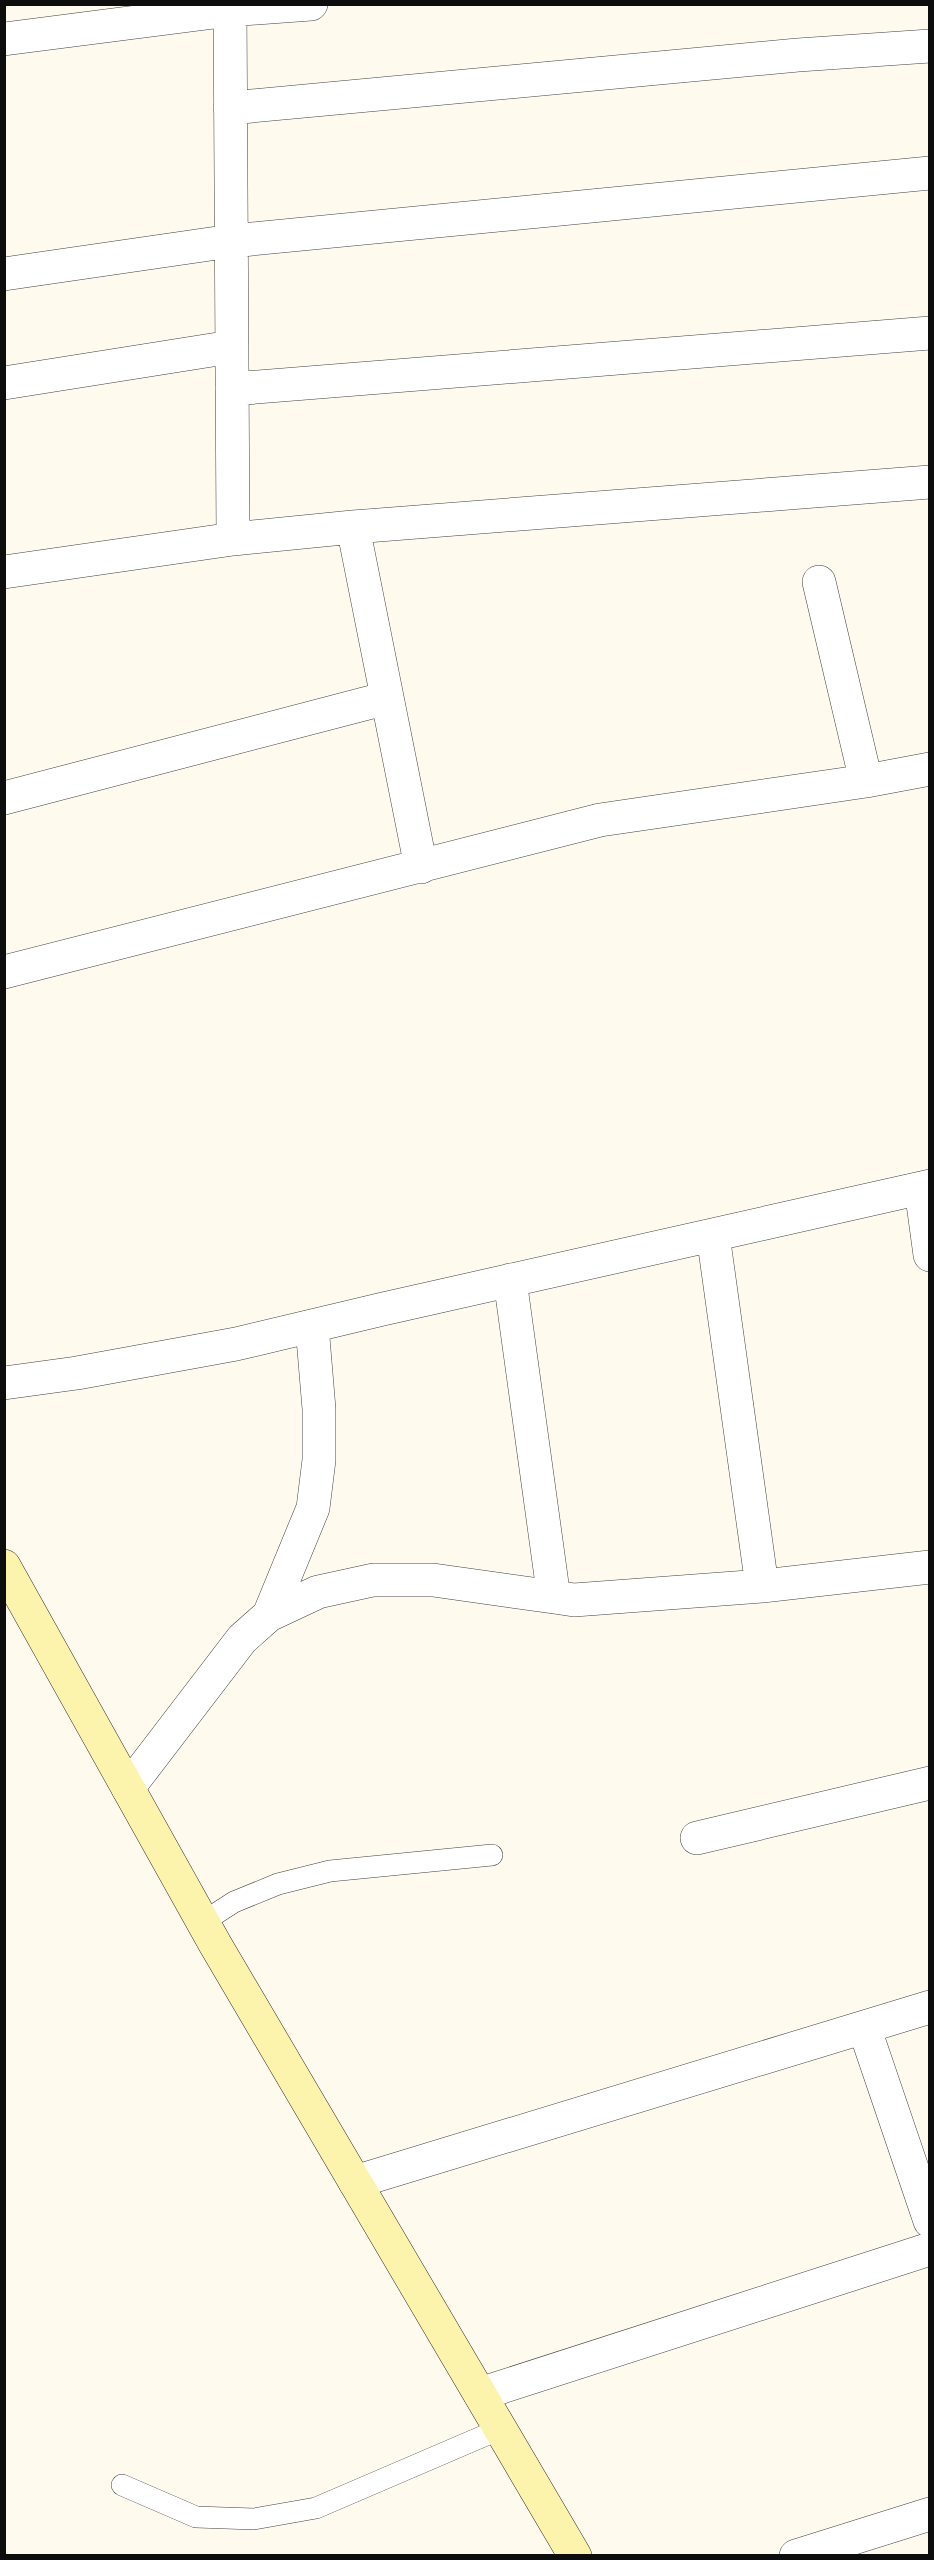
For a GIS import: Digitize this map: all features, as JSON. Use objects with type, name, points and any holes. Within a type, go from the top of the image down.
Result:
[{"type":"main road","points":[[4,1566],[203,1922],[575,2556]]},
{"type":"street","points":[[4,39],[135,13],[311,4]]},
{"type":"street","points":[[230,8],[233,539]]},
{"type":"street","points":[[230,108],[774,57],[930,46]]},
{"type":"street","points":[[4,274],[231,241],[930,173]]},
{"type":"street","points":[[232,389],[930,333]]},
{"type":"street","points":[[4,383],[231,347]]},
{"type":"street","points":[[4,572],[233,539],[353,526],[930,482]]},
{"type":"street","points":[[353,526],[421,867]]},
{"type":"street","points":[[819,582],[866,782]]},
{"type":"street","points":[[4,798],[387,698]]},
{"type":"street","points":[[4,972],[600,820],[866,782],[930,769]]},
{"type":"street","points":[[4,1383],[77,1373],[236,1344],[510,1280],[925,1188],[930,1255]]},
{"type":"street","points":[[713,1235],[762,1586]]},
{"type":"street","points":[[510,1280],[553,1591],[561,1598]]},
{"type":"street","points":[[269,1615],[313,1508],[319,1460],[319,1409],[312,1326]]},
{"type":"street","points":[[128,1788],[242,1639],[269,1615],[318,1593],[373,1580],[433,1580],[574,1600],[762,1586],[930,1567]]},
{"type":"street","points":[[697,1838],[930,1783]]},
{"type":"street","points":[[355,2182],[930,2007]]},
{"type":"street","points":[[864,2027],[930,2221]]},
{"type":"street","points":[[480,2394],[930,2249]]},
{"type":"street","points":[[796,2556],[930,2514]]},
{"type":"lane","points":[[203,1922],[234,1902],[278,1884],[330,1871],[492,1855]]},
{"type":"lane","points":[[122,2485],[196,2517],[254,2519],[316,2508],[500,2429]]}]
